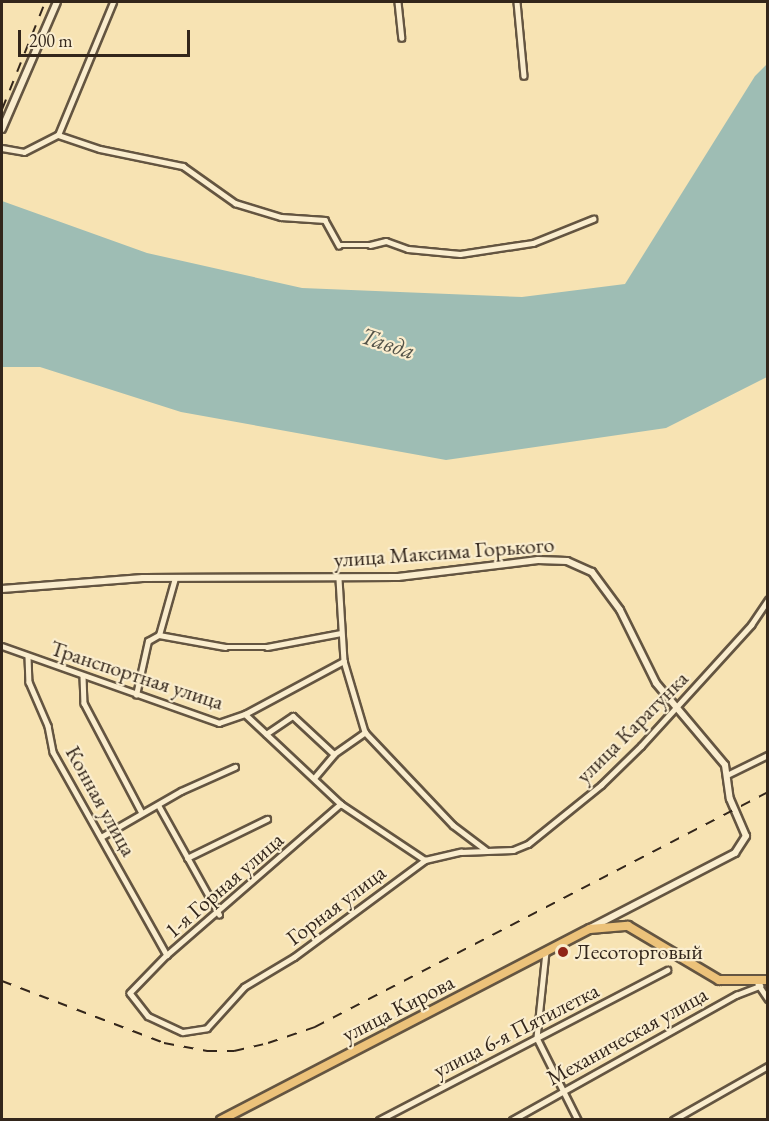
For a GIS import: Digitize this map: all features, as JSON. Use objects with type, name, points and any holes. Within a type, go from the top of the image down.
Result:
[{"type":"main road","name":"улица Кирова","points":[[221,1119],[590,929],[628,926],[707,975],[719,980],[758,983]]},
{"type":"main road","name":"Механическая улица","points":[[758,983],[768,980]]},
{"type":"street","points":[[2,126],[57,2]]},
{"type":"street","points":[[2,148],[24,152],[58,135],[113,2]]},
{"type":"street","points":[[399,2],[402,38]]},
{"type":"street","points":[[517,2],[524,76]]},
{"type":"street","points":[[58,135],[100,150],[183,166],[235,203],[294,220],[325,220],[339,245],[370,245],[386,241],[408,249],[460,254],[533,243],[593,219]]},
{"type":"street","name":"улица Максима Горького","points":[[2,589],[175,578],[282,575],[339,579],[398,577],[538,560],[580,565],[608,590],[656,683],[719,756],[727,775],[730,799],[746,830],[745,842],[735,853]]},
{"type":"street","points":[[159,635],[175,578]]},
{"type":"street","points":[[339,579],[344,661],[365,732],[453,825],[486,850]]},
{"type":"street","name":"улица Каратунка","points":[[499,850],[513,850],[543,834],[601,785],[676,708],[751,625],[768,600]]},
{"type":"street","points":[[136,695],[148,641],[159,635],[225,647],[267,647],[341,633]]},
{"type":"street","name":"Транспортная улица","points":[[2,646],[219,723],[245,714],[315,777],[341,804],[425,860]]},
{"type":"street","name":"Конная улица","points":[[28,656],[29,682],[48,726],[53,752],[167,955]]},
{"type":"street","points":[[245,714],[344,661]]},
{"type":"street","points":[[83,676],[84,703],[142,813]]},
{"type":"street","points":[[266,734],[293,717],[334,754]]},
{"type":"street","points":[[315,777],[334,754],[365,732]]},
{"type":"street","points":[[727,775],[768,754]]},
{"type":"street","points":[[101,837],[142,813],[159,806],[181,791],[235,767]]},
{"type":"street","name":"1-я Горная улица","points":[[130,993],[167,955],[219,914],[341,804]]},
{"type":"street","points":[[159,806],[219,914]]},
{"type":"street","points":[[187,858],[267,819]]},
{"type":"street","name":"Горная улица","points":[[130,993],[148,1016],[183,1032],[211,1025],[227,1002],[244,987],[294,957],[425,860],[499,850]]},
{"type":"street","name":"улица Кирова","points":[[590,929],[735,853]]},
{"type":"street","points":[[546,952],[537,1038],[578,1119]]},
{"type":"street","name":"улица 6-я Пятилетка","points":[[379,1119],[667,970]]},
{"type":"street","points":[[758,983],[768,999]]},
{"type":"street","name":"Механическая улица","points":[[512,1119],[758,983]]},
{"type":"street","points":[[673,1119],[768,1066]]},
{"type":"water","name":"Тавда","points":[[767,64],[767,377],[666,428],[446,460],[181,412],[40,367],[2,367],[2,201],[147,253],[302,288],[522,297],[625,284],[755,76]]},
{"type":"railway","points":[[2,109],[45,2]]},
{"type":"railway","points":[[2,981],[164,1043],[207,1051],[234,1051],[268,1043],[315,1027],[768,792]]},
{"type":"place","name":"Лесоторговый","points":[[563,952]]}]
